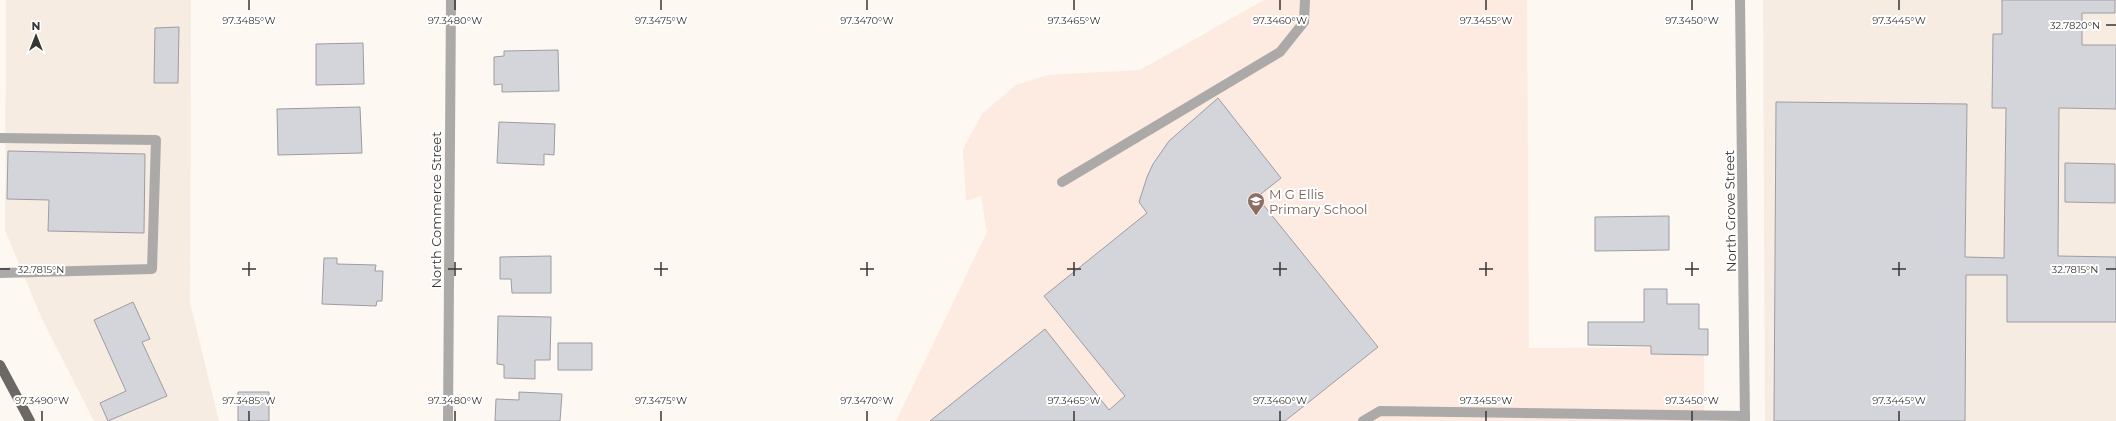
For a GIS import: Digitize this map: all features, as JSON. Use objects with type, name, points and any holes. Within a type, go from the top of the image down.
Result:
[{"type":"main road","points":[[0,366],[30,421]]},
{"type":"street","name":"North Commerce Street","points":[[448,421],[451,0]]},
{"type":"street","points":[[1062,182],[1280,52],[1304,22],[1305,0]]},
{"type":"street","name":"North Grove Street","points":[[1740,0],[1745,419]]},
{"type":"street","points":[[0,138],[156,140],[152,269],[0,273]]},
{"type":"street","points":[[1362,421],[1380,411],[1745,419]]},
{"type":"shaded area","points":[[6,0],[191,0],[190,303],[219,421],[94,421],[42,319],[5,230]]},
{"type":"shaded area","name":"M G Ellis Primary School","points":[[1264,0],[1527,0],[1529,348],[1704,347],[1704,421],[896,421],[987,232],[981,196],[966,201],[963,149],[982,114],[1016,85],[1048,75],[1140,70]]},
{"type":"shaded area","points":[[1763,0],[2116,0],[2116,421],[1765,421]]},
{"type":"building","points":[[2002,0],[2115,0],[2115,13],[2082,13],[2082,45],[2116,45],[2116,109],[2059,108],[2058,256],[2116,257],[2116,322],[2007,322],[2007,275],[1966,275],[1965,421],[1774,421],[1776,102],[1967,104],[1965,257],[2004,258],[2006,108],[1992,108],[1993,34],[2002,34]]},
{"type":"building","points":[[179,27],[178,83],[154,83],[155,28]]},
{"type":"building","points":[[363,43],[364,84],[316,85],[316,44]]},
{"type":"building","points":[[558,50],[559,91],[502,92],[502,84],[494,85],[494,57],[504,56],[504,51]]},
{"type":"building","points":[[1218,98],[1281,178],[1257,197],[1378,347],[1285,421],[930,421],[1045,329],[1109,410],[1125,396],[1044,296],[1147,213],[1139,202],[1153,164],[1169,141]]},
{"type":"building","points":[[360,107],[362,153],[278,155],[277,109]]},
{"type":"building","points":[[499,122],[555,124],[554,155],[544,154],[544,165],[497,163]]},
{"type":"building","points":[[8,151],[145,154],[144,233],[48,231],[49,200],[7,199]]},
{"type":"building","points":[[2065,163],[2115,164],[2115,203],[2065,202]]},
{"type":"building","points":[[1669,216],[1669,250],[1595,251],[1595,217]]},
{"type":"building","points":[[551,256],[551,293],[512,293],[511,279],[500,279],[500,257]]},
{"type":"building","points":[[324,258],[337,258],[337,264],[376,265],[375,271],[383,271],[382,301],[377,301],[376,306],[322,304]]},
{"type":"building","points":[[1644,289],[1667,289],[1667,304],[1699,304],[1699,329],[1708,329],[1708,355],[1651,354],[1651,346],[1588,345],[1588,322],[1644,322]]},
{"type":"building","points":[[133,302],[150,339],[142,342],[167,396],[108,421],[100,403],[126,391],[94,320]]},
{"type":"building","points":[[498,316],[551,317],[550,360],[535,360],[535,379],[504,378],[504,365],[497,364]]},
{"type":"building","points":[[558,343],[592,343],[592,370],[558,370]]},
{"type":"building","points":[[238,392],[269,392],[269,421],[238,421]]},
{"type":"building","points":[[519,392],[562,394],[560,421],[495,421],[496,399],[519,400]]},
{"type":"place","name":"M G Ellis Primary School","points":[[1256,216]]}]
